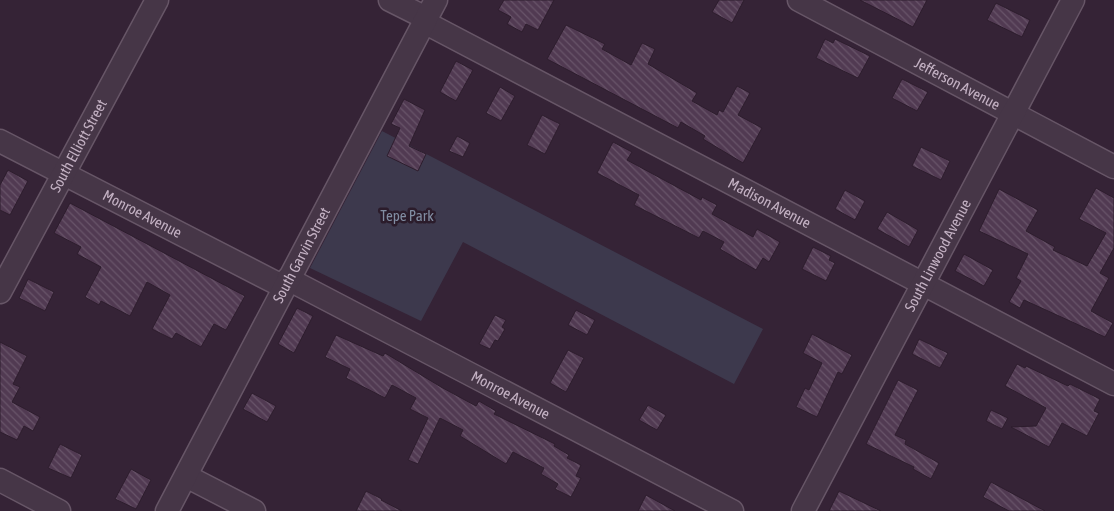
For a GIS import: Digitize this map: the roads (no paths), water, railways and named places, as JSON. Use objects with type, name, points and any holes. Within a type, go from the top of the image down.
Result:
[{"type":"street","name":"South Elliott Street","points":[[0,292],[157,0]]},
{"type":"street","name":"Madison Avenue","points":[[390,0],[429,13],[922,283],[1114,384]]},
{"type":"street","name":"Jefferson Avenue","points":[[799,0],[1114,167]]},
{"type":"street","name":"South Linwood Avenue","points":[[803,511],[1073,0]]},
{"type":"street","name":"South Garvin Street","points":[[167,511],[429,13]]},
{"type":"street","name":"Monroe Avenue","points":[[0,141],[286,283],[732,511]]},
{"type":"street","points":[[186,476],[254,511]]},
{"type":"street","points":[[0,480],[59,511]]},
{"type":"park label","name":"Tepe Park","points":[[407,216]]}]
